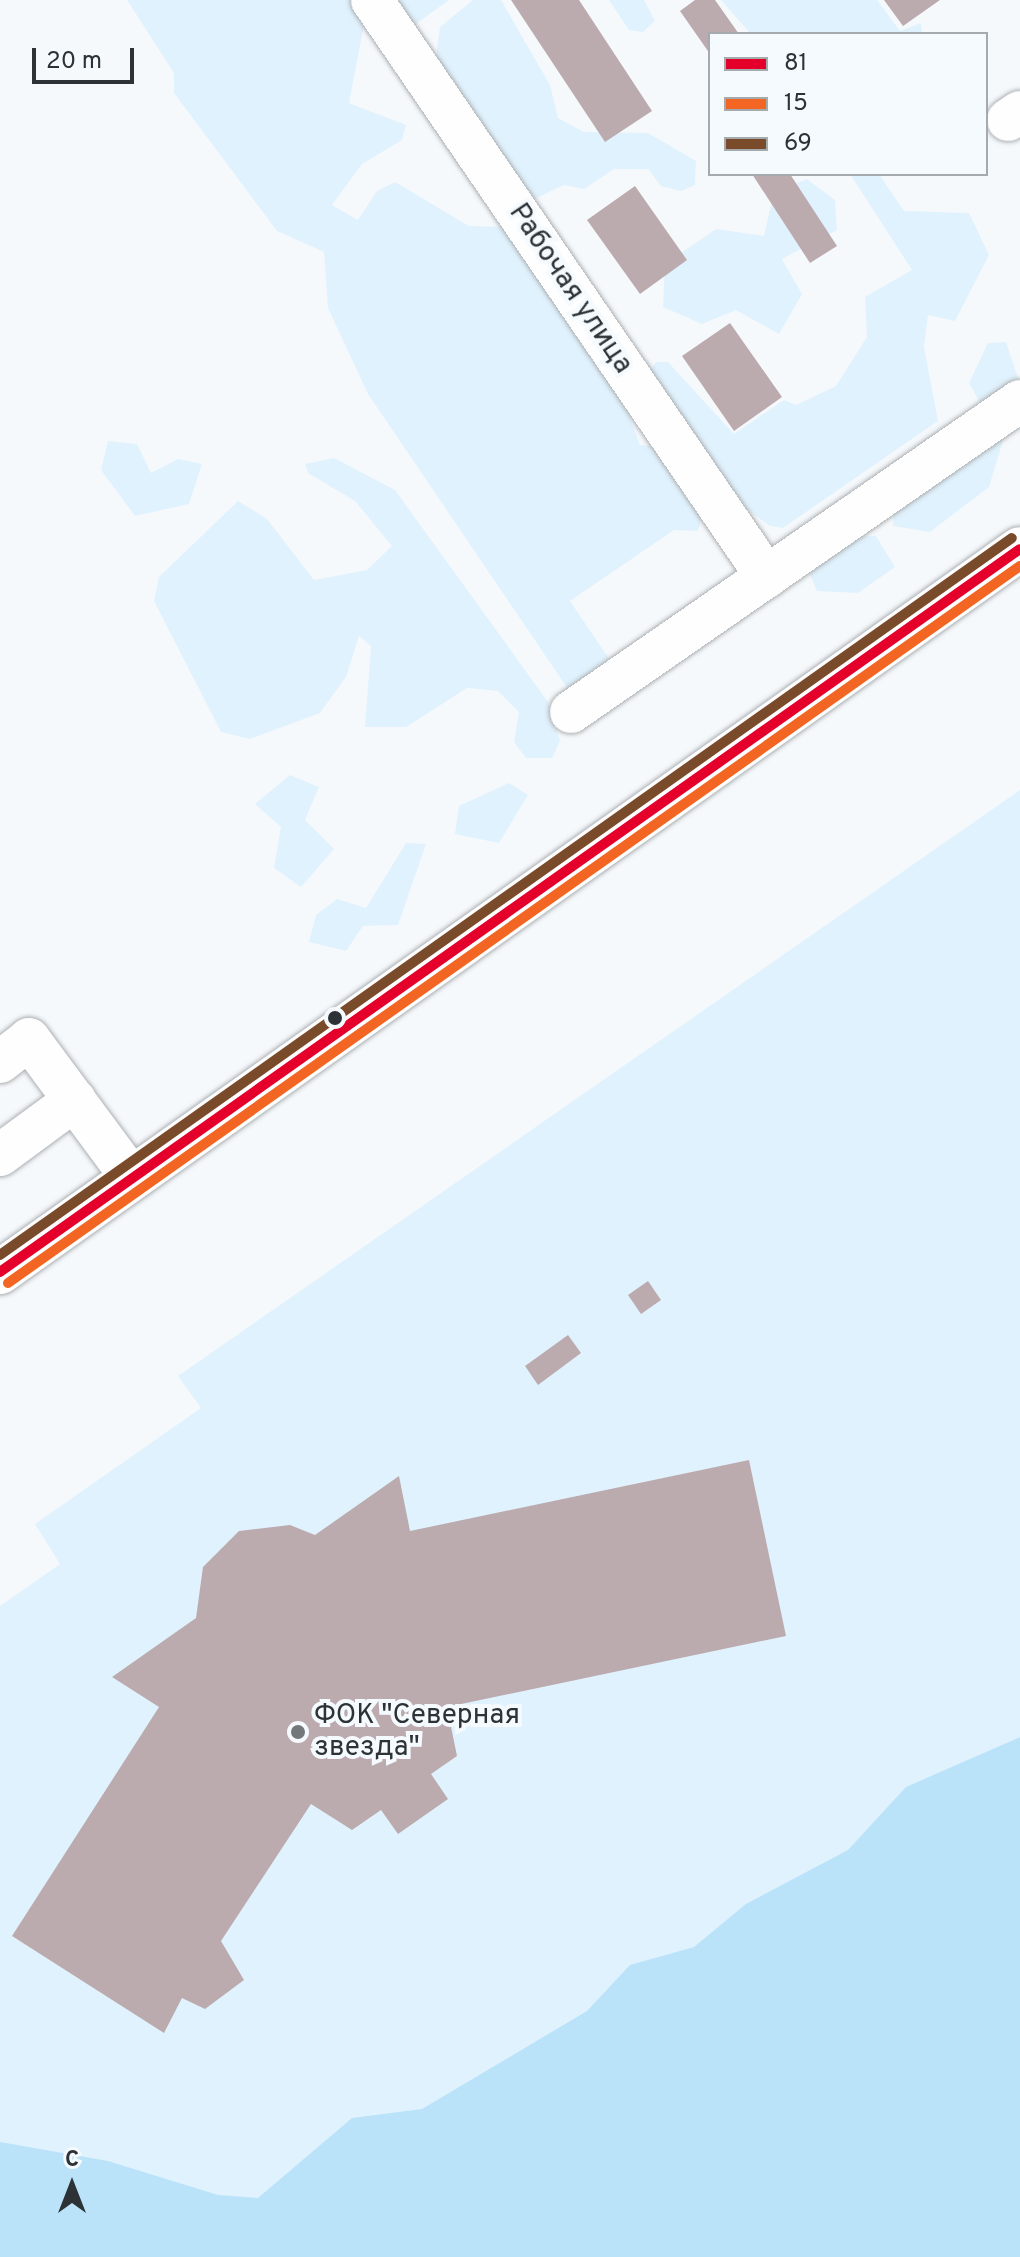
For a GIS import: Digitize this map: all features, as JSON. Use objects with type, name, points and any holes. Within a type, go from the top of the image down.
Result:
[{"type":"main road","points":[[0,1272],[1020,549]]},
{"type":"street","name":"Рабочая улица","points":[[372,0],[767,577]]},
{"type":"street","points":[[571,712],[1020,401]]},
{"type":"street","points":[[0,1062],[29,1039],[132,1178]]},
{"type":"street","points":[[0,1155],[75,1100]]},
{"type":"shaded area","points":[[127,0],[357,0],[366,14],[349,103],[406,125],[402,140],[362,164],[332,205],[358,220],[377,191],[395,182],[469,226],[509,227],[611,367],[640,445],[658,446],[703,512],[698,531],[674,530],[570,601],[612,663],[568,689],[368,394],[328,308],[324,252],[277,231],[174,93],[174,73]]},
{"type":"shaded area","points":[[379,0],[449,0],[409,29]]},
{"type":"shaded area","points":[[473,0],[501,0],[550,85],[558,118],[584,132],[648,133],[696,161],[695,185],[681,191],[661,186],[648,169],[614,169],[584,189],[564,185],[528,202],[435,63],[440,27]]},
{"type":"shaded area","points":[[609,0],[644,0],[655,21],[643,32],[629,30]]},
{"type":"shaded area","points":[[721,0],[877,0],[900,31],[921,23],[922,32],[749,32]]},
{"type":"shaded area","points":[[851,176],[880,176],[904,211],[969,213],[989,255],[955,321],[928,315],[924,347],[938,421],[783,528],[770,526],[729,496],[648,374],[656,362],[668,362],[734,434],[784,400],[796,405],[836,386],[867,337],[865,297],[912,270]]},
{"type":"shaded area","points":[[807,179],[835,200],[837,230],[782,259],[802,294],[779,334],[736,310],[702,324],[663,307],[665,264],[716,229],[764,236],[774,192]]},
{"type":"shaded area","points":[[1006,342],[1020,384],[989,487],[930,532],[893,526],[897,483],[982,406],[969,383],[988,343]]},
{"type":"shaded area","points":[[108,441],[137,444],[151,473],[178,459],[202,464],[189,504],[135,516],[101,470]]},
{"type":"shaded area","points":[[334,458],[395,490],[548,702],[560,741],[552,758],[526,758],[514,742],[519,712],[498,691],[467,688],[406,727],[365,727],[371,646],[359,636],[346,677],[320,713],[250,739],[221,732],[154,601],[159,577],[238,501],[267,519],[314,580],[367,570],[392,546],[355,501],[308,473],[305,464]]},
{"type":"shaded area","points":[[876,536],[895,567],[858,593],[817,591],[808,570],[836,538]]},
{"type":"shaded area","points":[[290,775],[319,787],[305,820],[334,849],[301,887],[274,868],[281,827],[255,804]]},
{"type":"shaded area","points":[[509,783],[528,795],[499,843],[455,834],[459,806]]},
{"type":"shaded area","points":[[1020,790],[1020,2257],[0,2257],[0,1606],[60,1564],[35,1524],[201,1408],[178,1376]]},
{"type":"shaded area","points":[[406,843],[426,844],[398,925],[363,926],[346,951],[309,942],[316,915],[337,899],[366,908]]},
{"type":"water","points":[[1020,1737],[1020,2257],[0,2257],[0,2142],[108,2161],[218,2195],[258,2198],[352,2118],[422,2109],[587,2011],[630,1965],[694,1947],[746,1904],[848,1850],[906,1787]]},
{"type":"building","points":[[511,0],[579,0],[652,111],[605,142]]},
{"type":"building","points":[[695,0],[715,0],[738,32],[708,32],[708,51],[680,11]]},
{"type":"building","points":[[884,0],[940,0],[903,26]]},
{"type":"building","points":[[753,176],[791,176],[837,246],[810,263]]},
{"type":"building","points":[[635,186],[687,260],[640,294],[587,220]]},
{"type":"building","points":[[730,323],[782,397],[734,431],[682,356]]},
{"type":"building","points":[[648,1281],[661,1300],[641,1314],[628,1295]]},
{"type":"building","points":[[568,1335],[581,1353],[538,1385],[525,1366]]},
{"type":"building","name":"ФОК \"Северная звезда\"","points":[[749,1460],[786,1636],[447,1707],[457,1756],[431,1774],[448,1799],[398,1834],[381,1810],[352,1830],[311,1804],[221,1941],[244,1980],[205,2009],[182,1998],[164,2033],[12,1936],[159,1707],[112,1677],[196,1618],[203,1567],[239,1531],[290,1525],[315,1535],[399,1476],[410,1531]]},
{"type":"transit line","name":"69","points":[[0,1255],[1012,538]]},
{"type":"transit line","name":"81","points":[[0,1272],[1020,549]]},
{"type":"transit line","name":"15","points":[[8,1283],[1020,566]]},
{"type":"place","name":"ФОК \"Северная звезда\"","points":[[298,1732]]}]
